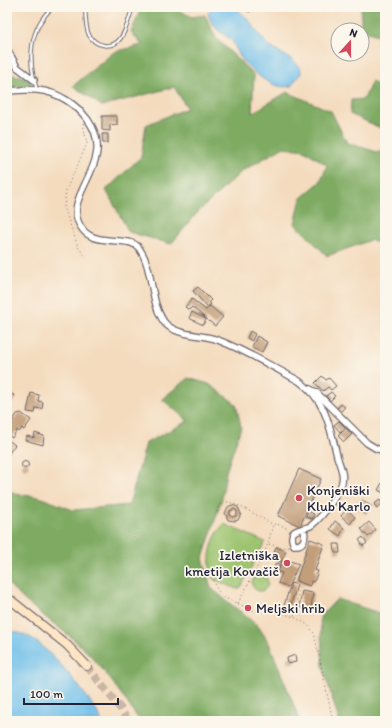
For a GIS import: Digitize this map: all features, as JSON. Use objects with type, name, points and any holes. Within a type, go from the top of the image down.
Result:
[{"type":"street","points":[[7,49],[17,67],[34,80]]},
{"type":"street","points":[[7,90],[37,90],[55,94],[79,109],[95,131],[98,148],[97,159],[79,195],[76,207],[77,218],[83,230],[92,237],[107,241],[131,242],[138,247],[146,264],[157,311],[166,324],[178,331],[216,340],[286,374],[317,393],[367,443],[377,449],[385,450]]},
{"type":"street","points":[[304,529],[306,536],[303,543],[294,545],[291,540],[292,534],[296,531],[312,526],[331,504],[341,487],[344,476],[328,419],[308,388]]},
{"type":"street","points":[[7,597],[67,645],[87,666]]},
{"type":"lane","points":[[37,90],[34,80],[32,42],[36,28],[45,14],[53,7]]},
{"type":"lane","points":[[85,7],[89,35],[96,43],[104,46],[112,45],[119,40],[124,33],[133,7]]},
{"type":"path","points":[[82,123],[87,144],[66,190],[64,207],[78,247],[86,257]]},
{"type":"path","points":[[216,512],[218,506],[222,502],[228,501],[235,503],[273,524],[286,528],[292,534]]},
{"type":"path","points":[[238,603],[268,544],[273,524]]},
{"type":"path","points":[[268,544],[282,548],[294,545]]},
{"type":"path","points":[[214,580],[217,590],[225,598],[254,611],[268,609],[294,616],[308,625],[314,633],[333,721]]},
{"type":"path","points":[[294,616],[299,587]]},
{"type":"green space","points":[[172,7],[192,17],[205,15],[216,38],[254,75],[252,113],[287,92],[331,111],[347,143],[377,152],[385,150],[385,246],[371,240],[327,256],[295,224],[301,198],[320,182],[327,165],[304,150],[284,147],[242,171],[198,212],[171,244],[129,232],[106,190],[141,157],[146,125],[187,108],[174,87],[102,106],[73,86],[114,52],[142,45],[131,32],[141,8]]},
{"type":"green space","points":[[361,7],[385,7],[385,37],[370,33],[370,22],[361,22]]},
{"type":"green space","points":[[7,75],[16,75],[30,79],[30,86],[7,87]]},
{"type":"green space","points":[[372,81],[385,90],[385,130],[350,114],[351,100],[364,99]]},
{"type":"green space","points":[[188,378],[209,384],[236,404],[241,427],[226,472],[222,498],[203,558],[211,588],[258,626],[269,643],[300,721],[140,721],[94,659],[66,633],[25,601],[7,582],[7,486],[14,494],[39,497],[73,510],[129,505],[146,443],[188,421],[162,399]]},
{"type":"green space","points":[[224,524],[265,542],[241,587],[237,589],[213,579],[211,572],[211,550],[216,536]]},
{"type":"green space","points":[[257,575],[263,575],[268,580],[266,589],[263,591],[257,591],[252,586],[252,580]]},
{"type":"green space","points":[[337,599],[385,615],[385,721],[339,721],[323,667],[320,617]]},
{"type":"water","points":[[224,6],[240,11],[269,46],[298,65],[301,73],[291,86],[277,86],[263,79],[250,69],[240,56],[232,41],[212,24],[208,13],[213,7]]},
{"type":"water","points":[[7,630],[30,637],[52,655],[81,689],[102,721],[7,721]]},
{"type":"building","points":[[246,7],[253,7],[250,12],[244,9]]},
{"type":"building","points":[[102,116],[117,116],[117,125],[110,124],[110,131],[102,130]]},
{"type":"building","points":[[102,134],[108,134],[108,143],[103,143]]},
{"type":"building","points":[[198,287],[211,300],[209,302],[211,304],[207,307],[193,291]]},
{"type":"building","points":[[192,299],[206,310],[210,306],[223,317],[215,326],[192,307],[189,310],[185,307]]},
{"type":"building","points":[[192,312],[206,319],[203,325],[189,318]]},
{"type":"building","points":[[250,331],[255,334],[252,341],[247,338]]},
{"type":"building","points":[[257,336],[267,342],[262,352],[252,347]]},
{"type":"building","points":[[322,376],[326,380],[329,378],[336,386],[331,390],[328,387],[323,391],[315,383]]},
{"type":"building","points":[[7,392],[14,395],[9,409],[7,409]]},
{"type":"building","points":[[331,392],[335,396],[330,401],[326,396]]},
{"type":"building","points":[[31,393],[39,395],[38,401],[43,402],[42,409],[36,408],[35,413],[27,412]]},
{"type":"building","points":[[341,404],[345,407],[340,412],[337,408]]},
{"type":"building","points":[[21,413],[31,420],[24,430],[22,428],[19,432],[17,430],[12,438],[7,434],[7,429],[17,414]]},
{"type":"building","points":[[339,421],[345,427],[340,432],[334,425]]},
{"type":"building","points":[[346,428],[352,434],[344,442],[338,436]]},
{"type":"building","points":[[35,433],[44,436],[43,445],[25,440],[27,436],[34,438]]},
{"type":"building","points":[[7,439],[15,445],[8,454],[7,453]]},
{"type":"building","points":[[383,460],[385,461],[385,467],[381,465]]},
{"type":"building","points":[[25,461],[29,465],[25,469],[21,465]]},
{"type":"building","name":"Konjeniški Klub Karlo","points":[[299,469],[321,479],[300,526],[278,516]]},
{"type":"building","points":[[382,483],[385,485],[385,494],[378,490]]},
{"type":"building","points":[[362,500],[371,506],[366,514],[357,508]]},
{"type":"building","points":[[380,500],[382,504],[377,508],[374,504]]},
{"type":"building","points":[[232,505],[238,507],[241,514],[238,520],[228,520],[225,513],[228,507]],"holes":[[[234,509],[237,511],[237,515],[232,517],[230,515],[230,511]]]},
{"type":"building","points":[[385,507],[385,520],[382,516],[384,514],[381,511]]},
{"type":"building","points":[[347,509],[355,517],[350,524],[341,516]]},
{"type":"building","points":[[308,511],[314,514],[312,519],[306,517]]},
{"type":"building","points":[[335,521],[344,528],[340,536],[330,529]]},
{"type":"building","points":[[369,522],[376,530],[368,537],[361,529]]},
{"type":"building","points":[[363,537],[367,543],[363,546],[359,540]]},
{"type":"building","points":[[310,539],[324,544],[315,570],[318,571],[314,582],[311,581],[310,586],[296,581]]},
{"type":"building","points":[[334,544],[339,544],[340,553],[335,553]]},
{"type":"building","points":[[276,547],[286,551],[281,562],[272,559]]},
{"type":"building","points":[[287,560],[299,564],[288,587],[278,583],[282,573],[278,572],[282,561],[286,563]]},
{"type":"building","points":[[276,563],[280,564],[278,569],[274,568]]},
{"type":"building","points":[[291,583],[297,585],[289,611],[283,609]]},
{"type":"building","points":[[302,591],[313,593],[311,609],[299,607]]},
{"type":"building","points":[[295,655],[296,662],[288,664],[287,658]]},
{"type":"tunnel","points":[[87,666],[120,708],[128,721]]},
{"type":"place","name":"Konjeniški Klub Karlo","points":[[299,498]]},
{"type":"place","name":"Izletniška kmetija Kovačič","points":[[287,563]]},
{"type":"place","name":"Meljski hrib","points":[[248,608]]}]
